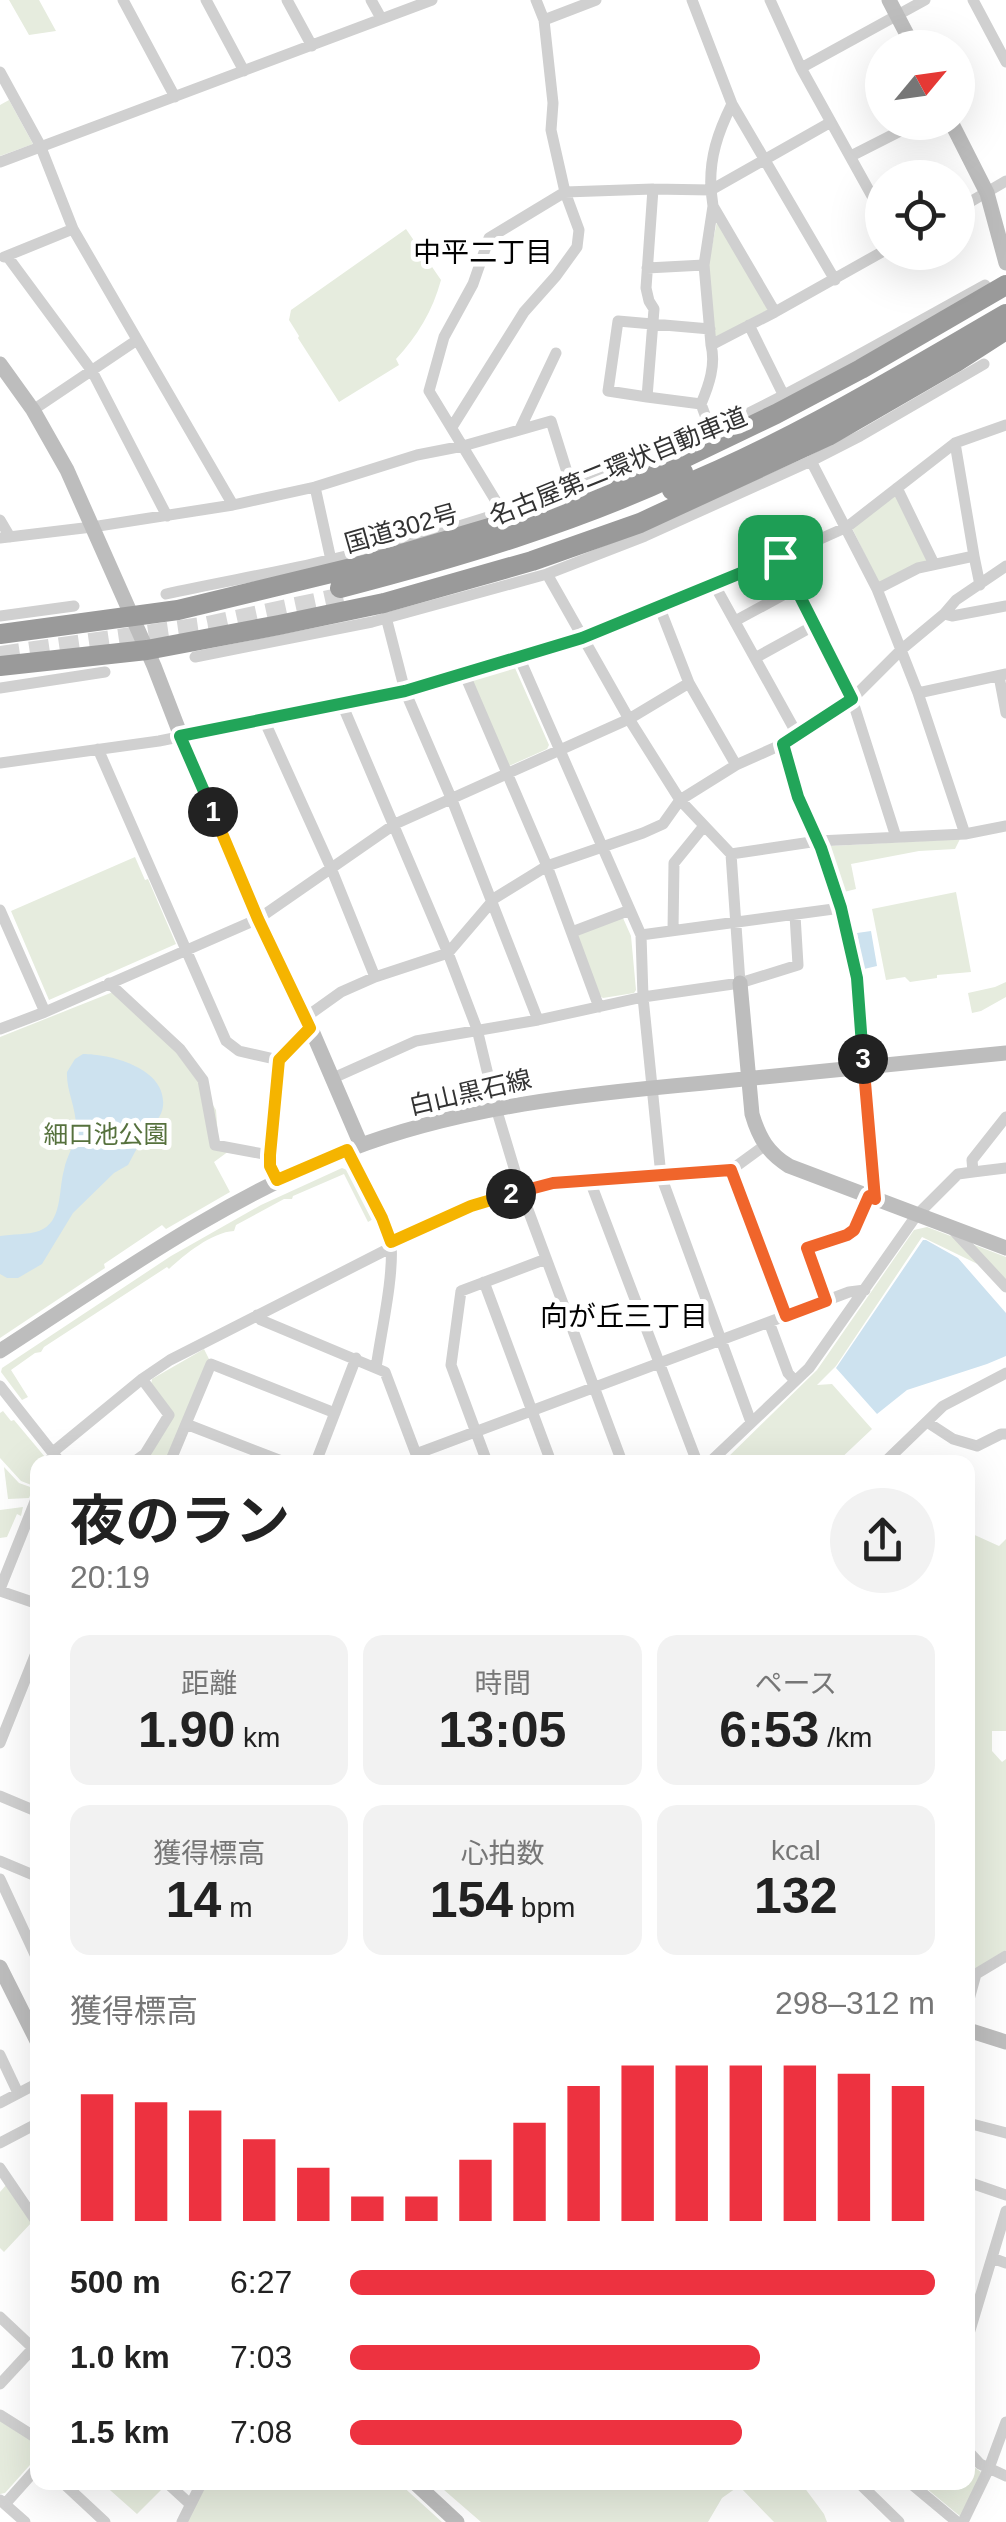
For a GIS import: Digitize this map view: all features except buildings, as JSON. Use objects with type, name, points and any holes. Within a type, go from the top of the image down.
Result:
[{"type":"highway","name":"国道302号","points":[[0,634],[131,617],[172,602],[364,565],[520,519],[680,460],[776,414],[996,285]]},
{"type":"highway","name":"名古屋第二環状自動車道","points":[[1006,298],[841,394],[674,476],[490,546],[342,592],[496,556],[679,487],[848,405],[1006,314]]},
{"type":"highway","points":[[0,666],[282,632],[532,561],[640,522],[828,436],[1006,330]]},
{"type":"street","points":[[123,0],[175,97]]},
{"type":"street","points":[[206,0],[244,71]]},
{"type":"street","points":[[288,0],[312,46]]},
{"type":"street","points":[[371,0],[381,18]]},
{"type":"street","points":[[0,162],[432,0]]},
{"type":"street","points":[[452,427],[524,312],[577,247],[579,230],[565,192],[551,130],[554,103],[544,20],[536,0]]},
{"type":"street","points":[[544,20],[596,0]]},
{"type":"street","points":[[692,0],[732,104],[835,280]]},
{"type":"street","points":[[770,0],[801,68],[865,182]]},
{"type":"street","points":[[801,68],[893,8],[925,0]]},
{"type":"street","points":[[973,0],[1006,62]]},
{"type":"street","points":[[0,72],[6,95],[40,145],[73,229],[233,505]]},
{"type":"street","points":[[732,104],[715,142],[710,172],[714,206],[775,312]]},
{"type":"street","points":[[502,511],[429,391],[444,337],[473,284],[489,238],[565,192],[711,190],[832,122]]},
{"type":"street","points":[[851,156],[883,140]]},
{"type":"street","points":[[960,140],[987,192],[1006,262]]},
{"type":"street","points":[[975,199],[1006,182]]},
{"type":"street","points":[[646,398],[654,309],[646,288],[653,189]]},
{"type":"street","points":[[711,431],[701,404],[710,384],[713,353],[704,265],[714,206]]},
{"type":"street","points":[[73,229],[3,257],[92,371],[167,516]]},
{"type":"street","points":[[712,345],[865,262]]},
{"type":"street","points":[[647,268],[704,265]]},
{"type":"street","points":[[701,404],[608,392],[618,321],[710,329]]},
{"type":"street","points":[[749,326],[783,394]]},
{"type":"street","points":[[33,410],[137,340]]},
{"type":"street","points":[[172,602],[194,588],[331,560],[572,488],[711,431],[889,345]]},
{"type":"street","points":[[520,430],[556,353]]},
{"type":"street","points":[[950,384],[956,362]]},
{"type":"street","points":[[0,364],[33,410],[67,470],[147,650],[258,919],[331,1079],[391,1245],[376,1368]]},
{"type":"street","points":[[195,658],[282,632],[386,617],[547,574],[645,536],[811,461],[984,364]]},
{"type":"street","points":[[0,520],[5,538],[233,505],[315,487],[551,420],[572,488]]},
{"type":"street","points":[[0,763],[180,736],[405,691],[582,638],[846,527],[956,443],[1006,426]]},
{"type":"street","points":[[956,443],[980,585]]},
{"type":"street","points":[[811,461],[878,588],[965,834]]},
{"type":"street","points":[[315,487],[331,560]]},
{"type":"street","points":[[897,488],[934,564]]},
{"type":"street","points":[[878,588],[918,568],[974,556]]},
{"type":"street","points":[[780,557],[852,699],[896,837]]},
{"type":"street","points":[[277,1180],[270,1155],[279,1060],[308,1022],[341,992],[448,953],[492,902],[547,866],[663,824],[680,800],[736,765],[783,744],[852,699],[956,600],[1006,566]]},
{"type":"street","points":[[547,574],[628,719],[680,800],[731,854],[752,1114],[764,1146],[789,1166],[1006,1248]]},
{"type":"street","points":[[714,584],[797,734]]},
{"type":"street","points":[[172,602],[194,588]]},
{"type":"street","points":[[735,621],[796,588]]},
{"type":"street","points":[[0,616],[74,606]]},
{"type":"street","points":[[660,606],[690,684],[736,765]]},
{"type":"street","points":[[944,614],[952,616],[1006,606]]},
{"type":"street","points":[[386,617],[405,691],[538,1020]]},
{"type":"street","points":[[755,658],[815,626]]},
{"type":"street","points":[[519,657],[641,935],[660,1176],[751,1422]]},
{"type":"street","points":[[35,683],[57,658]]},
{"type":"street","points":[[0,688],[105,672]]},
{"type":"street","points":[[464,674],[547,866],[600,1007]]},
{"type":"street","points":[[918,693],[1002,675],[1006,712]]},
{"type":"street","points":[[0,1029],[258,919],[394,824],[628,719],[690,684]]},
{"type":"street","points":[[342,704],[477,1030],[521,1191],[619,1455]]},
{"type":"street","points":[[264,720],[375,977]]},
{"type":"street","points":[[783,744],[798,797],[841,908],[857,978],[872,1198],[854,1230],[807,1248],[826,1301]]},
{"type":"street","points":[[98,749],[230,1046],[279,1060]]},
{"type":"street","points":[[672,930],[674,863],[704,826]]},
{"type":"street","points":[[731,854],[818,841],[965,834],[1006,826]]},
{"type":"street","points":[[641,935],[841,908]]},
{"type":"street","points":[[0,910],[45,1012]]},
{"type":"street","points":[[572,932],[630,910]]},
{"type":"street","points":[[331,1079],[416,1041],[643,997],[740,983],[798,965],[795,915]]},
{"type":"street","points":[[110,984],[180,1049],[204,1080],[215,1146],[270,1155]]},
{"type":"street","name":"白山黒石線","points":[[0,1351],[230,1204],[354,1148],[447,1120],[571,1096],[1006,1053]]},
{"type":"street","points":[[973,1172],[972,1160],[1006,1117]]},
{"type":"street","points":[[58,1455],[142,1379],[170,1360],[471,1206],[553,1183],[731,1170],[764,1146]]},
{"type":"street","points":[[717,1455],[808,1368],[916,1216],[958,1174],[1006,1168]]},
{"type":"street","points":[[731,1170],[786,1316]]},
{"type":"street","points":[[590,1181],[694,1455]]},
{"type":"street","points":[[952,1229],[1006,1287]]},
{"type":"street","points":[[485,1455],[451,1365],[461,1291],[546,1259]]},
{"type":"street","points":[[484,1282],[548,1455]]},
{"type":"street","points":[[423,1455],[476,1430],[849,1292],[865,1290]]},
{"type":"street","points":[[257,1315],[260,1320],[386,1372],[416,1455]]},
{"type":"street","points":[[770,1322],[788,1373],[795,1381]]},
{"type":"street","points":[[319,1455],[356,1358]]},
{"type":"street","points":[[173,1455],[212,1364],[335,1413]]},
{"type":"street","points":[[892,1455],[943,1406],[1006,1373]]},
{"type":"street","points":[[142,1379],[169,1416],[144,1455]]},
{"type":"street","points":[[0,1386],[51,1455]]},
{"type":"street","points":[[927,1422],[953,1439],[976,1446],[1006,1434]]},
{"type":"street","points":[[186,1424],[266,1455]]},
{"type":"street","points":[[30,1514],[0,1590],[30,1601]]},
{"type":"street","points":[[0,1743],[30,1668]]},
{"type":"street","points":[[0,1796],[30,1809]]},
{"type":"street","points":[[0,1861],[30,1874]]},
{"type":"street","points":[[0,1880],[30,1944]]},
{"type":"street","points":[[975,1978],[1006,1956]]},
{"type":"street","points":[[0,1967],[30,2023]]},
{"type":"street","points":[[975,2032],[1006,2042]]},
{"type":"street","points":[[0,2056],[18,2093]]},
{"type":"street","points":[[0,2102],[30,2087]]},
{"type":"street","points":[[975,2125],[1006,2133]]},
{"type":"street","points":[[0,2143],[30,2127]]},
{"type":"street","points":[[0,2168],[30,2212]]},
{"type":"street","points":[[975,2184],[1006,2195]]},
{"type":"street","points":[[975,2314],[1006,2211]]},
{"type":"street","points":[[992,2258],[1006,2263]]},
{"type":"street","points":[[0,2317],[30,2342]]},
{"type":"street","points":[[0,2384],[30,2351]]},
{"type":"street","points":[[0,2414],[30,2434]]},
{"type":"street","points":[[919,2490],[960,2522],[989,2468],[1006,2422]]},
{"type":"street","points":[[975,2459],[1006,2476]]},
{"type":"street","points":[[25,2522],[3,2502],[30,2475]]},
{"type":"street","points":[[71,2490],[105,2522]]},
{"type":"street","points":[[175,2490],[190,2504]]},
{"type":"street","points":[[182,2522],[198,2490]]},
{"type":"street","points":[[423,2490],[457,2522]]},
{"type":"street","points":[[866,2490],[900,2522]]},
{"type":"green space","points":[[9,0],[39,0],[56,31],[29,35]]},
{"type":"green space","points":[[9,100],[33,144],[0,156],[0,105]]},
{"type":"green space","points":[[717,221],[768,310],[715,338],[708,266]]},
{"type":"green space","points":[[406,229],[441,280],[434,302],[396,359],[399,365],[339,402],[298,338],[289,320],[291,310]]},
{"type":"green space","points":[[896,495],[928,561],[879,583],[852,528]]},
{"type":"green space","points":[[510,666],[515,668],[549,745],[509,766],[471,678]]},
{"type":"green space","points":[[960,839],[955,849],[919,851],[851,864],[856,889],[844,892],[828,850],[831,846]]},
{"type":"green space","points":[[135,857],[176,944],[49,1000],[11,911]]},
{"type":"green space","points":[[956,892],[971,972],[910,982],[905,977],[886,980],[872,909]]},
{"type":"green space","points":[[623,918],[631,936],[636,990],[603,998],[577,936]]},
{"type":"green space","points":[[1006,982],[1006,997],[972,1013],[968,993]]},
{"type":"green space","name":"細口池公園","points":[[113,992],[172,1047],[216,1110],[219,1149],[229,1151],[214,1162],[230,1192],[166,1229],[162,1225],[0,1338],[0,1037]]},
{"type":"green space","points":[[342,1168],[347,1170],[375,1218],[368,1222],[344,1174],[292,1199],[284,1199],[236,1225],[234,1231],[208,1240],[35,1353],[11,1370],[28,1397],[22,1400],[1,1372],[171,1256],[261,1205]]},
{"type":"green space","points":[[927,1227],[1006,1257],[1006,1283],[998,1274],[922,1237],[836,1366],[817,1385],[832,1384],[872,1429],[844,1455],[730,1455],[817,1370],[914,1230]]},
{"type":"green space","points":[[204,1349],[210,1361],[168,1455],[143,1455],[172,1415],[151,1385],[152,1379]]},
{"type":"green space","points":[[3,1411],[14,1420],[43,1455],[30,1455],[30,1484],[21,1481],[0,1458]]},
{"type":"green space","points":[[4,1467],[19,1483],[30,1487],[29,1498],[8,1499]]},
{"type":"green space","points":[[23,1507],[7,1537],[0,1538],[0,1510]]},
{"type":"green space","points":[[975,1535],[999,1546],[1006,1539],[1006,1731],[992,1731],[992,1751],[1002,1762],[1006,1759],[1006,1950],[975,1988]]},
{"type":"green space","points":[[7,2184],[30,2219],[30,2224],[4,2252],[0,2248],[0,2192]]},
{"type":"green space","points":[[0,2418],[30,2438],[30,2465],[0,2494]]},
{"type":"green space","points":[[110,2490],[161,2490],[137,2514]]},
{"type":"green space","points":[[202,2490],[407,2490],[442,2522],[186,2522]]},
{"type":"green space","points":[[444,2490],[733,2490],[722,2498],[708,2522],[481,2522]]},
{"type":"green space","points":[[743,2490],[806,2490],[827,2522],[774,2522]]},
{"type":"green space","points":[[928,2490],[973,2490],[961,2517]]},
{"type":"water","points":[[871,931],[877,966],[864,969],[857,933]]},
{"type":"water","points":[[83,1054],[121,1060],[147,1073],[162,1093],[162,1110],[146,1133],[148,1140],[143,1137],[128,1165],[114,1173],[73,1213],[42,1264],[18,1278],[7,1278],[0,1274],[0,1236],[39,1231],[47,1227],[56,1213],[65,1164],[76,1132],[67,1072]]},
{"type":"water","points":[[923,1240],[958,1258],[1006,1313],[1006,1356],[907,1390],[877,1414],[836,1368]]},
{"type":"tunnel","points":[[0,656],[208,626],[343,597]]},
{"type":"district","name":"中平二丁目","points":[[483,252]]},
{"type":"district","name":"向が丘三丁目","points":[[624,1316]]},
{"type":"route","points":[[780,557],[852,699],[783,744],[798,797],[821,848],[841,908],[857,978],[875,1199],[869,1196],[854,1230],[807,1248],[826,1301],[786,1316],[731,1170],[553,1183],[471,1206],[391,1242],[347,1150],[277,1180],[270,1155],[279,1060],[310,1028],[258,919],[180,736],[405,691],[582,638],[780,557]]}]
